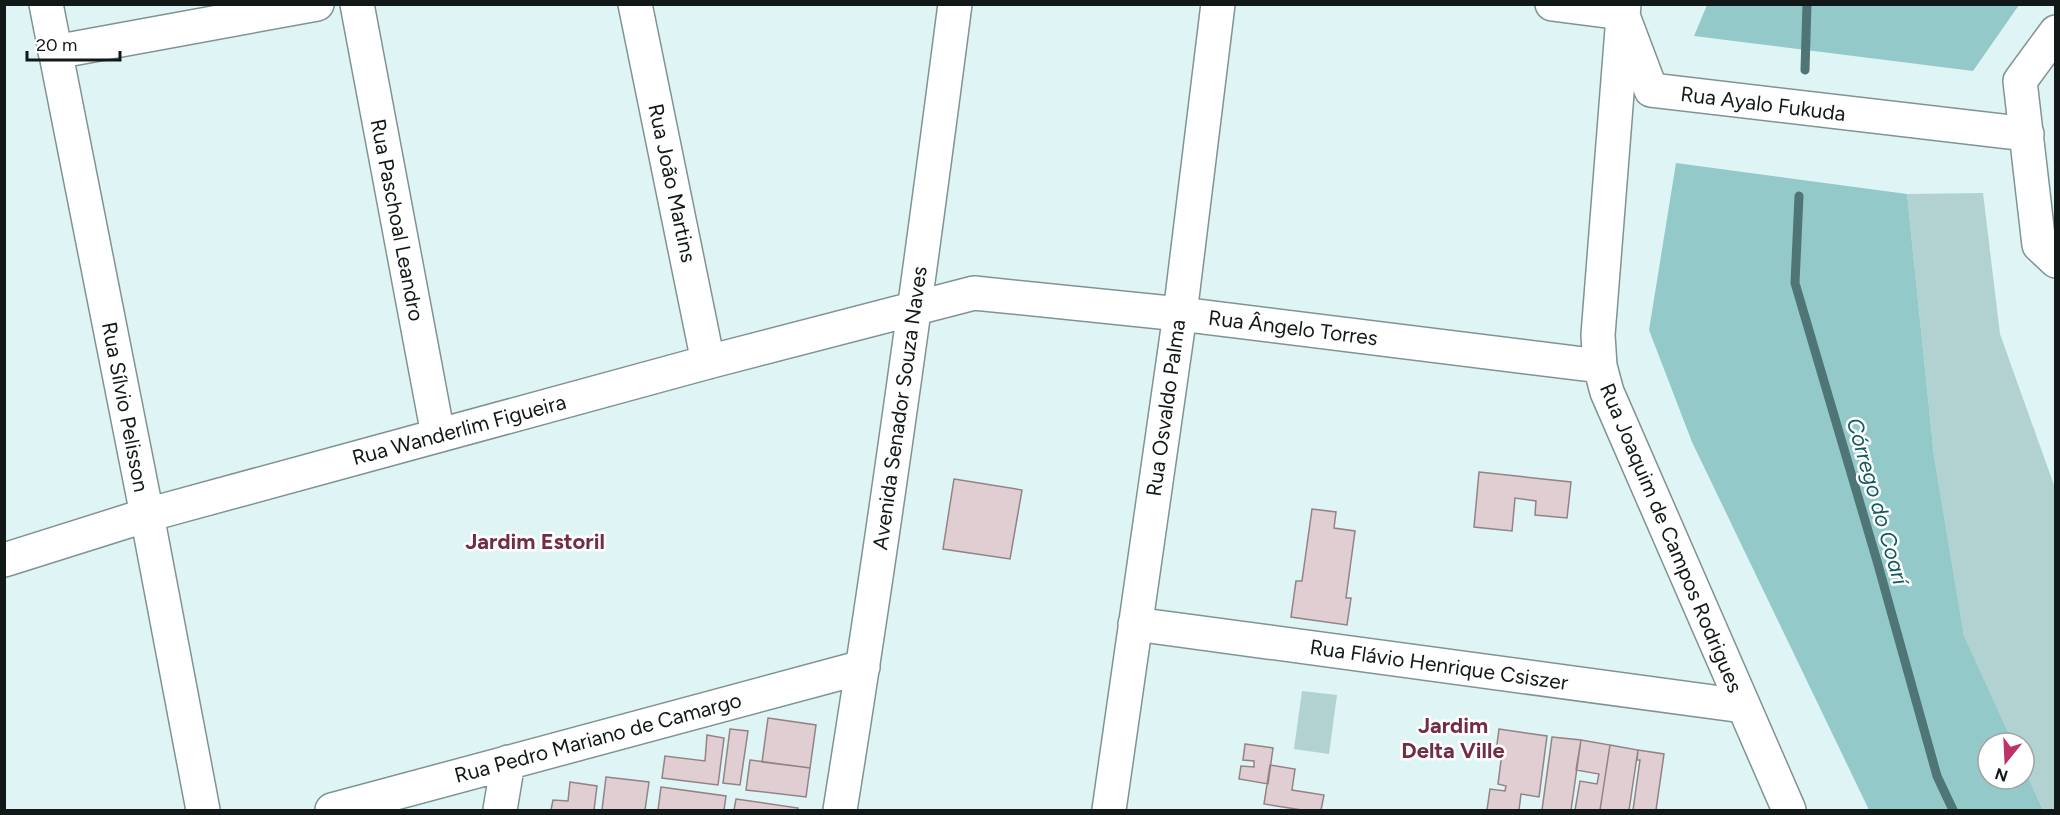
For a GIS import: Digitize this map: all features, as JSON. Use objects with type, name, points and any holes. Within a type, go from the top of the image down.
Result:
[{"type":"street","name":"Rua Sílvio Pelisson","points":[[46,4],[203,810]]},
{"type":"street","points":[[55,52],[317,4]]},
{"type":"street","name":"Rua Paschoal Leandro","points":[[357,4],[438,435]]},
{"type":"street","name":"Rua João Martins","points":[[635,4],[708,362]]},
{"type":"street","name":"Avenida Senador Souza Naves","points":[[840,810],[915,307],[955,4]]},
{"type":"street","name":"Rua Osvaldo Palma","points":[[1109,810],[1180,314],[1218,4]]},
{"type":"street","points":[[1552,4],[1623,9]]},
{"type":"street","name":"Rua Ayalo Fukuda","points":[[1623,9],[1651,90],[2027,134]]},
{"type":"street","name":"Rua Joaquim de Campos Rodrigues","points":[[1623,9],[1598,334],[1600,366],[1607,392],[1789,810]]},
{"type":"street","points":[[2055,32],[2020,81],[2039,245],[2055,261]]},
{"type":"street","name":"Rua Ângelo Torres","points":[[915,307],[974,293],[1180,314],[1600,366]]},
{"type":"street","name":"Rua Wanderlim Figueira","points":[[4,560],[147,515],[915,307]]},
{"type":"street","name":"Rua Flávio Henrique Csiszer","points":[[1135,624],[1743,706]]},
{"type":"street","name":"Rua Pedro Mariano de Camargo","points":[[333,810],[863,667]]},
{"type":"street","points":[[500,810],[508,762]]},
{"type":"shaded area","points":[[1707,4],[2019,5],[1973,71],[1694,36]]},
{"type":"shaded area","points":[[1676,163],[1907,194],[1934,456],[1964,636],[2008,731],[1976,731],[1976,791],[2034,791],[2043,810],[1869,810],[1692,442],[1649,330]]},
{"type":"shaded area","points":[[1983,193],[2000,334],[2055,488],[2055,810],[2043,810],[2034,791],[2036,731],[2007,731],[1964,637],[1934,456],[1907,194]]},
{"type":"shaded area","points":[[1302,691],[1337,695],[1329,754],[1294,749]]},
{"type":"building","points":[[1479,472],[1571,482],[1567,518],[1535,515],[1536,501],[1515,498],[1512,531],[1474,527]]},
{"type":"building","points":[[954,479],[1022,490],[1010,559],[943,549]]},
{"type":"building","points":[[1312,509],[1336,512],[1334,528],[1355,531],[1346,598],[1351,598],[1347,625],[1291,617],[1296,581],[1302,581]]},
{"type":"building","points":[[768,718],[816,725],[810,768],[762,762]]},
{"type":"building","points":[[730,729],[748,731],[740,785],[723,783]]},
{"type":"building","points":[[1499,729],[1547,736],[1539,797],[1521,794],[1519,810],[1487,810],[1490,789],[1505,791],[1506,786],[1498,784],[1502,753],[1496,752]]},
{"type":"building","points":[[707,735],[724,738],[718,785],[662,778],[665,756],[705,761]]},
{"type":"building","points":[[1552,737],[1581,740],[1571,810],[1542,810]]},
{"type":"building","points":[[1581,740],[1610,745],[1600,810],[1575,810],[1580,781],[1597,784],[1599,774],[1576,770]]},
{"type":"building","points":[[1245,744],[1273,748],[1268,784],[1239,779],[1241,766],[1254,767],[1254,761],[1243,760]]},
{"type":"building","points":[[1610,745],[1638,750],[1629,810],[1600,810]]},
{"type":"building","points":[[1638,750],[1664,754],[1656,810],[1633,810],[1640,760],[1637,760]]},
{"type":"building","points":[[750,760],[810,768],[806,797],[746,790]]},
{"type":"building","points":[[1270,765],[1295,769],[1292,790],[1324,795],[1321,810],[1302,810],[1264,804]]},
{"type":"building","points":[[606,777],[649,782],[645,810],[602,810]]},
{"type":"building","points":[[570,782],[597,786],[594,810],[551,810],[553,800],[568,801]]},
{"type":"building","points":[[661,787],[726,796],[724,810],[658,810]]},
{"type":"building","points":[[736,799],[798,808],[797,810],[734,810]]},
{"type":"waterway","name":"Córrego do Coarí","points":[[1805,70],[1807,4]]},
{"type":"waterway","name":"Córrego do Coarí","points":[[1799,196],[1795,283],[1877,561],[1937,776],[1953,810]]},
{"type":"district","name":"Jardim Estoril","points":[[535,541]]},
{"type":"district","name":"Jardim Delta Ville","points":[[1453,738]]}]
